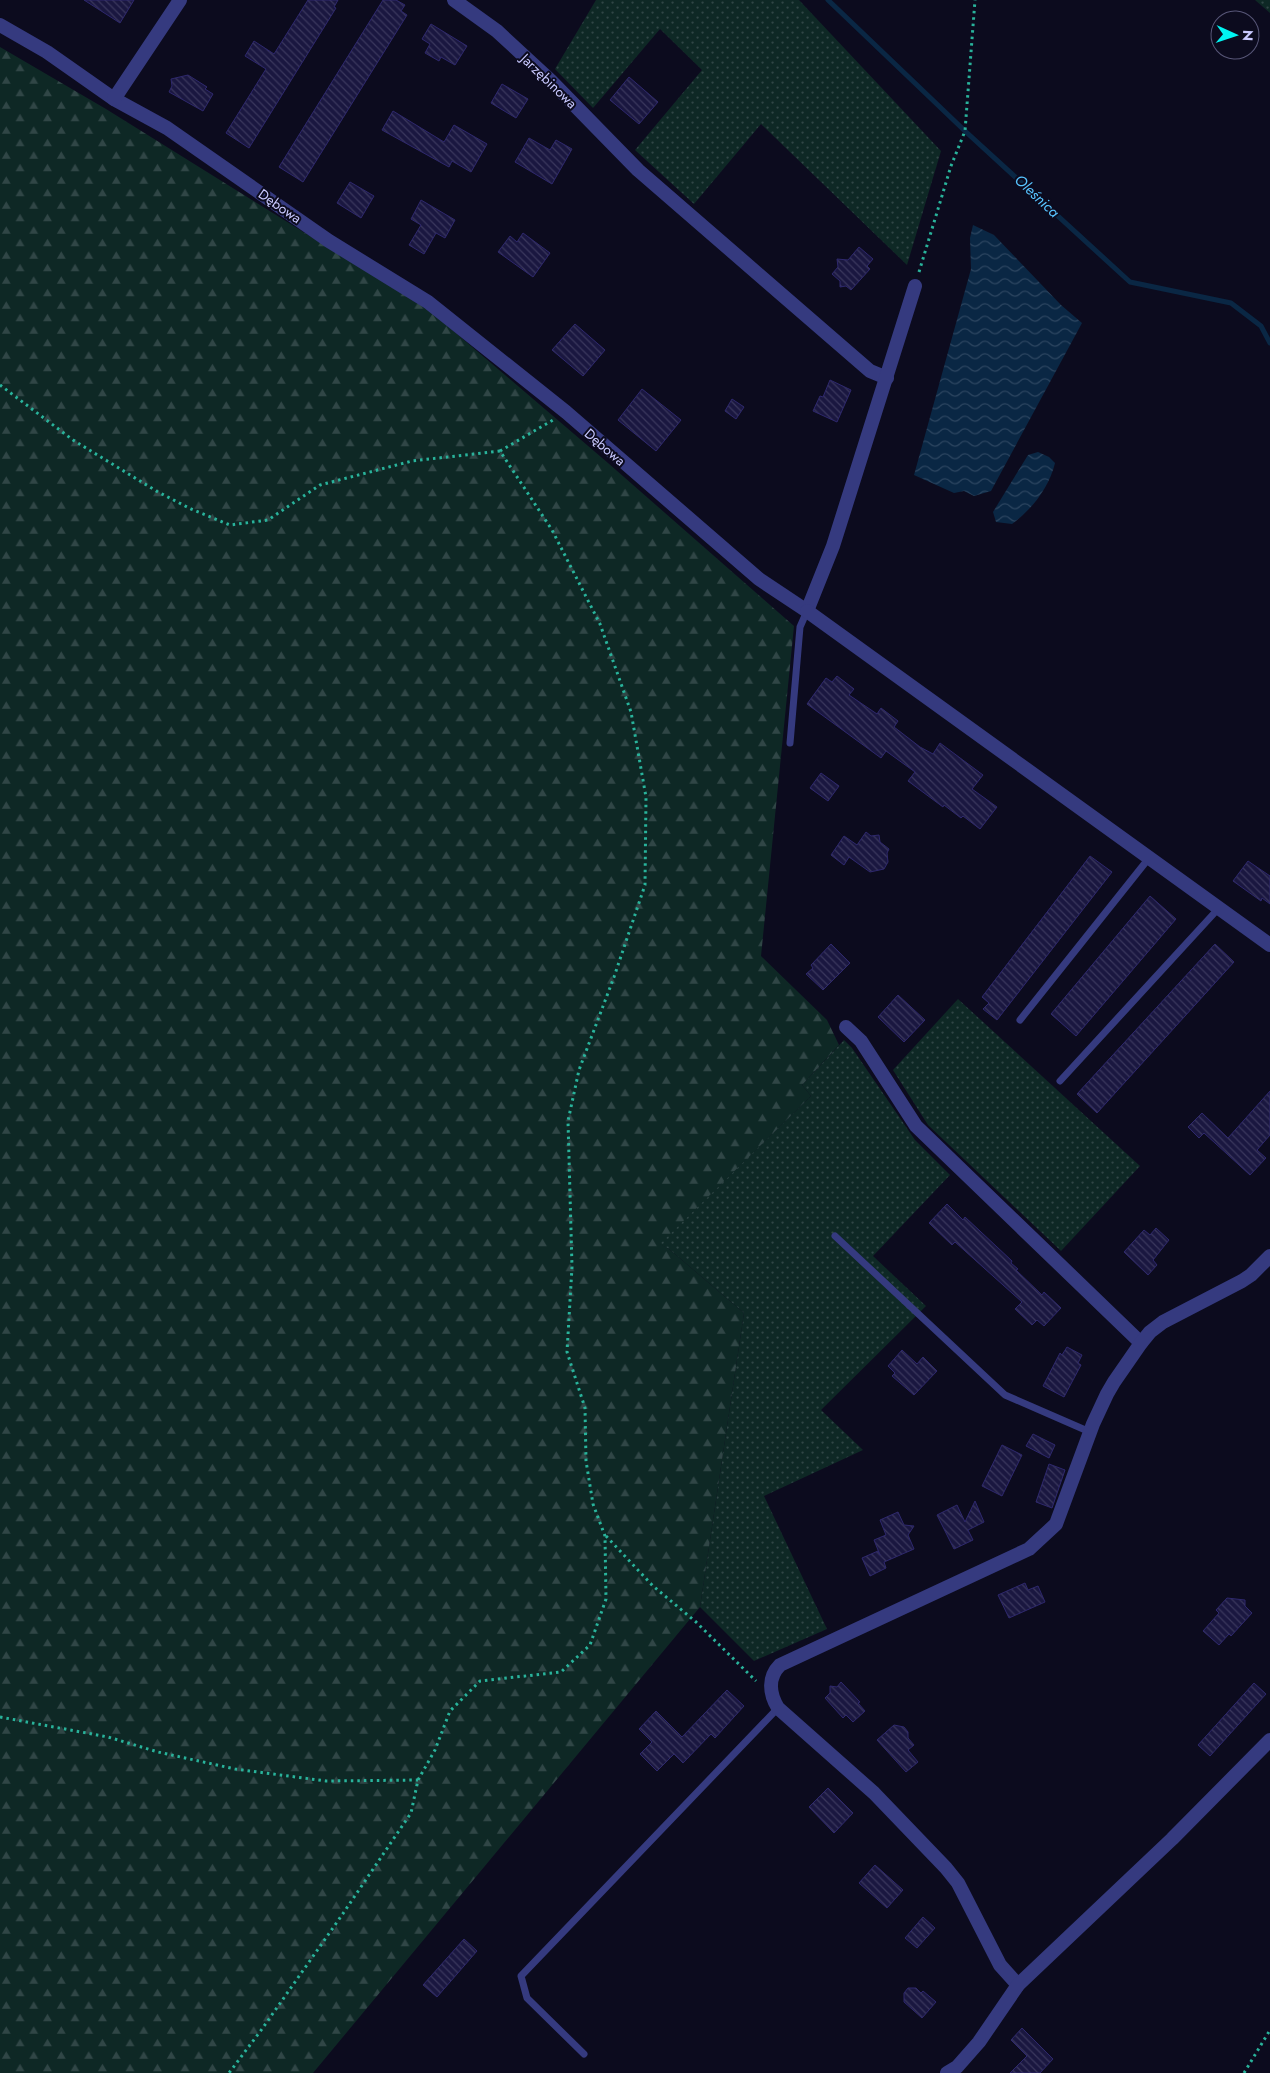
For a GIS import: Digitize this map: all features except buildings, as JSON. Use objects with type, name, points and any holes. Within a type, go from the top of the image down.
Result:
[{"type":"street","points":[[114,99],[180,0]]},
{"type":"street","name":"Jarzębinowa","points":[[454,0],[497,31],[538,69],[638,170],[870,371],[886,378]]},
{"type":"street","name":"Dębowa","points":[[0,25],[47,52],[114,99],[167,128],[329,241],[428,302],[566,412],[759,579],[1270,946]]},
{"type":"street","points":[[806,611],[833,546],[915,286]]},
{"type":"street","points":[[846,1027],[861,1041],[916,1126],[1141,1343]]},
{"type":"street","points":[[1018,1985],[1000,1965],[958,1883],[946,1868],[874,1793],[778,1708],[771,1690],[771,1680],[774,1671],[780,1665],[1029,1549],[1056,1524],[1090,1432],[1114,1382],[1150,1332],[1163,1322],[1242,1282],[1270,1256]]},
{"type":"street","points":[[947,2073],[957,2067],[979,2042],[1018,1985],[1172,1838],[1270,1740]]},
{"type":"lane","points":[[790,743],[800,627],[806,611]]},
{"type":"lane","points":[[1020,1020],[1148,858]]},
{"type":"lane","points":[[1060,1081],[1218,909]]},
{"type":"lane","points":[[836,1236],[1006,1395],[1090,1432]]},
{"type":"lane","points":[[584,2054],[528,1998],[521,1976],[778,1708]]},
{"type":"path","points":[[915,286],[965,130],[974,0]]},
{"type":"path","points":[[0,385],[81,445],[191,509],[230,525],[268,520],[320,485],[412,461],[500,452],[566,412]]},
{"type":"path","points":[[500,452],[552,530],[600,624],[631,712],[646,797],[645,885],[614,978],[579,1070],[568,1121],[572,1267],[568,1352],[585,1408],[586,1461],[593,1504],[606,1536],[653,1586],[696,1622],[760,1685],[771,1690]]},
{"type":"path","points":[[229,2073],[342,1915],[410,1813],[418,1780],[435,1750],[450,1711],[480,1681],[561,1672],[590,1645],[606,1599],[606,1536]]},
{"type":"path","points":[[0,1717],[108,1737],[158,1752],[235,1769],[326,1781],[418,1780]]},
{"type":"path","points":[[1244,2073],[1270,2030]]},
{"type":"green space","points":[[596,0],[799,0],[941,151],[907,265],[761,124],[694,204],[635,150],[702,70],[660,29],[593,108],[555,69]]},
{"type":"green space","points":[[1255,0],[1270,0],[1270,13]]},
{"type":"green space","points":[[0,47],[106,109],[430,311],[608,463],[794,626],[761,956],[827,1020],[839,1045],[802,1085],[811,1096],[660,1244],[669,1249],[744,1313],[700,1607],[313,2073],[0,2073]]},
{"type":"green space","points":[[958,999],[1140,1166],[1061,1251],[928,1125],[893,1070]]},
{"type":"green space","points":[[844,1040],[852,1048],[915,1140],[950,1175],[873,1256],[926,1306],[821,1410],[863,1450],[764,1496],[827,1629],[754,1661],[700,1607],[744,1313],[669,1249],[659,1244],[811,1096],[802,1085]]},
{"type":"water","points":[[973,225],[994,235],[1061,305],[1082,323],[991,491],[974,496],[964,491],[954,493],[914,475],[971,269],[970,238]]},
{"type":"water","points":[[1038,452],[1049,457],[1055,463],[1049,481],[1033,505],[1012,524],[996,522],[993,512],[1028,455]]},
{"type":"waterway","name":"Oleśnica","points":[[828,0],[965,131],[1130,282],[1231,303],[1261,326],[1270,343]]}]
